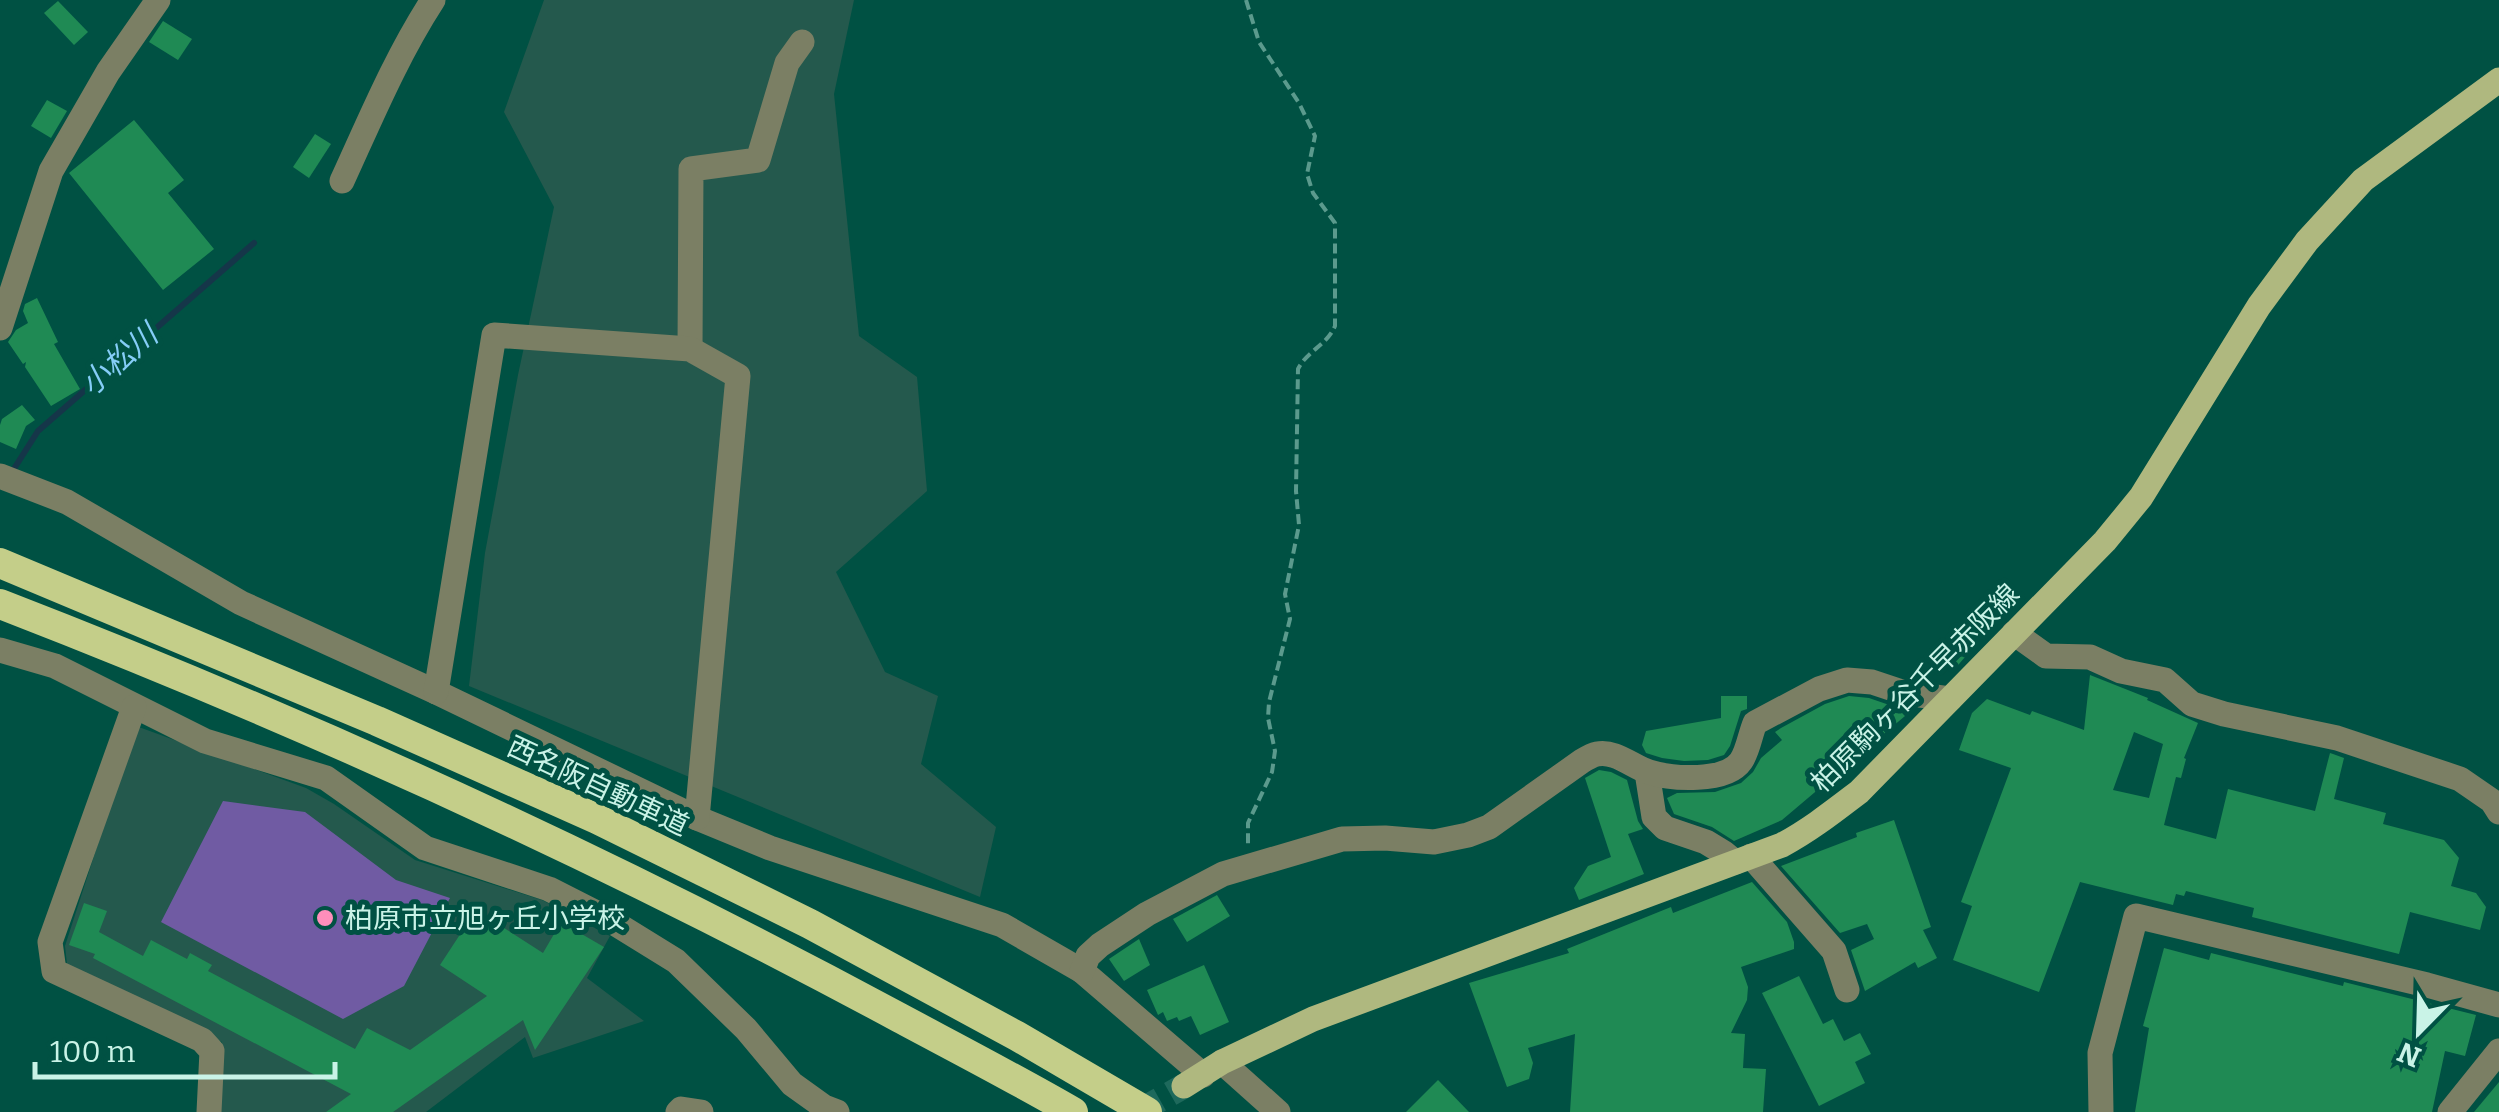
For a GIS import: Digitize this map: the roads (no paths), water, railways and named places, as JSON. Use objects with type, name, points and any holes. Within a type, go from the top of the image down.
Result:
[{"type":"highway","name":"西名阪自動車道","points":[[0,563],[378,721],[596,819],[810,924],[1017,1036],[1147,1112]]},
{"type":"highway","points":[[0,604],[205,686],[584,856],[802,965],[1072,1112]]},
{"type":"main road","name":"柏原駒ヶ谷千早赤阪線","points":[[1203,1074],[1313,1020],[1782,845],[1836,810],[1859,792],[2105,541],[2141,497],[2260,306],[2306,241],[2364,180],[2499,80]]},
{"type":"street","points":[[0,328],[50,171],[108,72],[158,0]]},
{"type":"street","points":[[342,181],[384,90],[433,0]]},
{"type":"street","points":[[690,349],[690,170],[758,160],[787,62],[802,42]]},
{"type":"street","points":[[436,692],[494,335],[690,349],[738,376],[697,818]]},
{"type":"street","points":[[0,476],[68,502],[241,604],[436,692],[697,818],[770,848],[1002,924],[1082,971],[1203,1074],[1278,1112]]},
{"type":"street","points":[[2014,632],[2046,656],[2090,657],[2121,672],[2165,680],[2192,704],[2337,738],[2460,778],[2492,801],[2499,812]]},
{"type":"street","points":[[0,650],[55,666],[205,741],[326,778],[425,848],[549,889],[608,919],[676,961],[746,1029],[792,1084],[823,1110]]},
{"type":"street","points":[[1082,971],[1088,956],[1100,945],[1146,914],[1223,874],[1342,838],[1434,842],[1468,835],[1489,827],[1582,760],[1599,753],[1647,772],[1715,776],[1741,760],[1755,724],[1819,690],[1848,680],[1950,698]]},
{"type":"street","points":[[134,707],[50,942],[54,972],[202,1040],[212,1051],[209,1112]]},
{"type":"street","points":[[1647,772],[1654,817],[1665,828],[1743,859],[1834,951],[1847,990]]},
{"type":"street","points":[[2100,1112],[2100,1054],[2136,916],[2427,984],[2499,1005]]},
{"type":"street","points":[[2450,1112],[2499,1051]]},
{"type":"street","points":[[678,1112],[701,1112]]},
{"type":"waterway","name":"小松川","points":[[10,475],[38,431],[254,243]]},
{"type":"tunnel","points":[[1138,1112],[1184,1086]]},
{"type":"place","name":"柏原市立旭ヶ丘小学校","points":[[325,918]]}]
